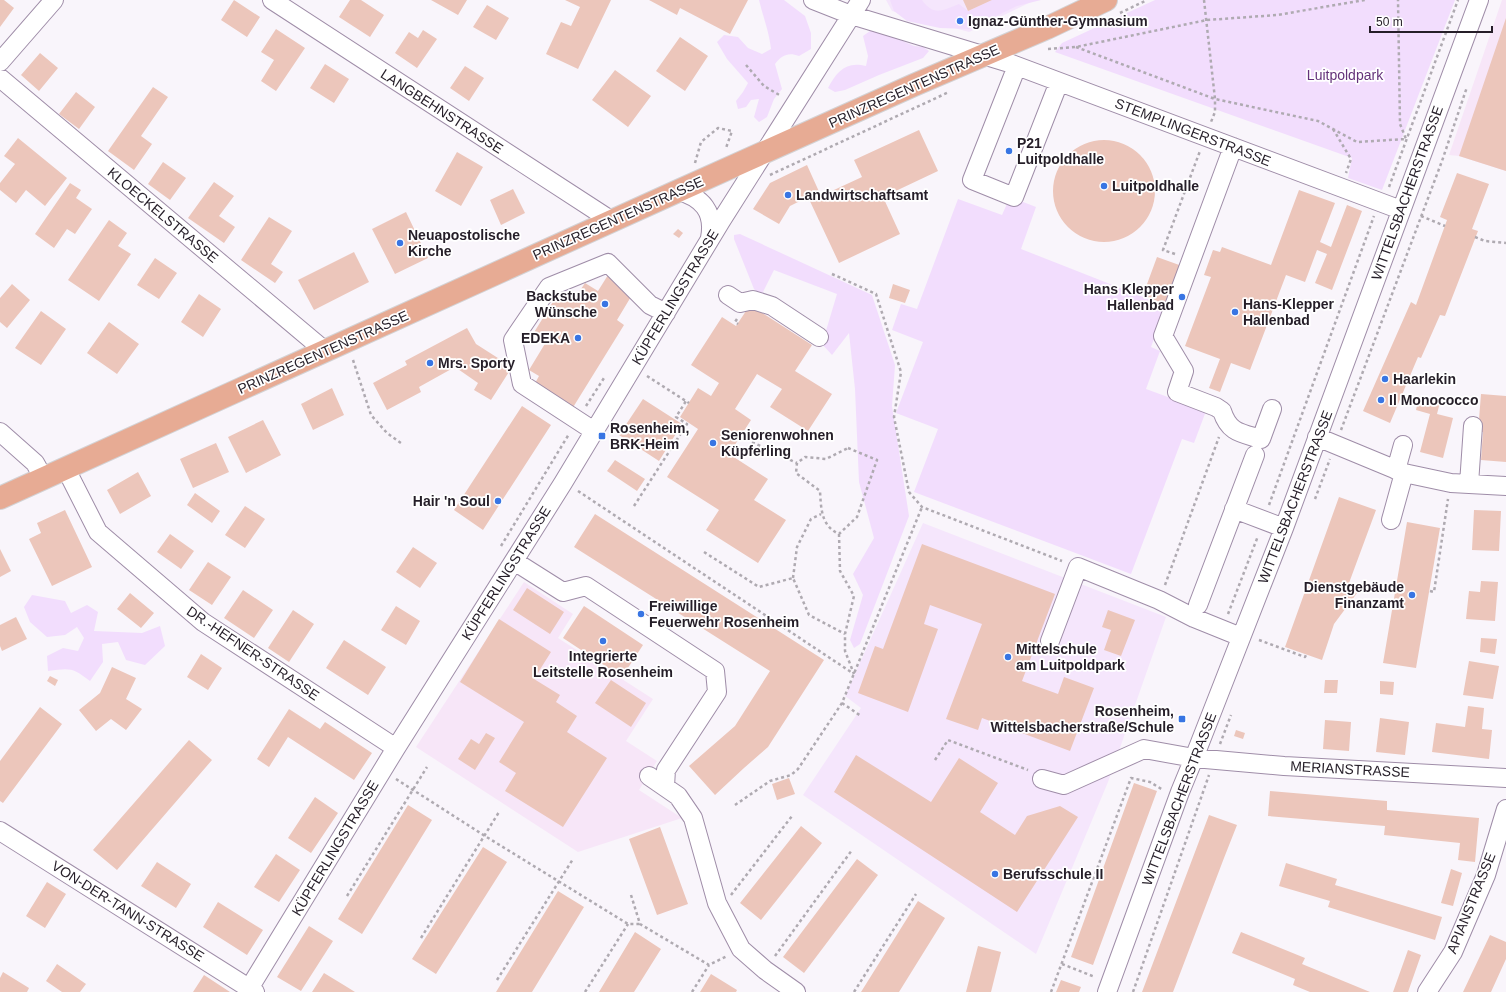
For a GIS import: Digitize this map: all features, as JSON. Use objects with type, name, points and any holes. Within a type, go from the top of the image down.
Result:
[{"type":"main road","name":"PRINZREGENTENSTRASSE","points":[[0,498],[678,191],[1106,0]]},
{"type":"street","points":[[0,62],[54,0]]},
{"type":"street","name":"LANGBEHNSTRASSE","points":[[272,0],[612,221]]},
{"type":"street","name":"STEMPLINGERSTRASSE","points":[[813,0],[852,15],[1017,66],[1401,210]]},
{"type":"street","name":"KÜPFERLINGSTRASSE","points":[[251,991],[396,748],[563,483],[763,153],[861,0]]},
{"type":"street","name":"WITTELSBACHERSTRASSE","points":[[1107,992],[1180,792],[1284,528],[1479,0]]},
{"type":"street","points":[[1017,66],[972,180],[1014,197],[1059,82]]},
{"type":"street","name":"KLOECKELSTRASSE","points":[[0,78],[325,351]]},
{"type":"street","points":[[1233,147],[1163,336],[1184,371],[1177,392],[1216,407],[1222,411],[1225,420],[1231,429],[1261,439],[1272,409]]},
{"type":"street","points":[[678,191],[694,197],[700,202],[708,213],[711,219],[712,231],[710,239]]},
{"type":"street","points":[[594,431],[522,384],[513,340],[550,287],[608,262],[650,305],[666,312]]},
{"type":"street","points":[[728,295],[740,303],[753,300],[772,306],[819,337]]},
{"type":"street","points":[[1469,484],[1473,426]]},
{"type":"street","points":[[0,432],[35,463],[44,479]]},
{"type":"street","points":[[1317,437],[1400,472],[1428,486],[1451,483],[1506,486]]},
{"type":"street","points":[[1391,520],[1400,472],[1403,445]]},
{"type":"street","points":[[1198,605],[1255,455]]},
{"type":"street","name":"DR.-HEFNER-STRASSE","points":[[66,469],[98,532],[203,622],[396,748]]},
{"type":"street","points":[[1234,509],[1284,528]]},
{"type":"street","points":[[514,561],[563,592],[586,586],[715,672],[717,692],[666,770],[665,786]]},
{"type":"street","points":[[1050,641],[1078,567],[1159,600],[1194,618],[1241,637]]},
{"type":"street","name":"MERIANSTRASSE","points":[[1042,779],[1064,785],[1144,750],[1194,758],[1284,766],[1506,778]]},
{"type":"street","points":[[649,776],[678,796],[693,818],[717,903],[741,949],[765,970],[796,992]]},
{"type":"street","name":"APIANSTRASSE","points":[[1428,992],[1453,952],[1486,875],[1506,809]]},
{"type":"street","name":"VON-DER-TANN-STRASSE","points":[[0,831],[251,991]]},
{"type":"path","points":[[1191,260],[1162,250],[1206,137],[1214,112],[1215,99],[1204,0]]},
{"type":"path","points":[[1046,49],[1076,47],[1207,20],[1277,14],[1365,0]]},
{"type":"path","points":[[1398,0],[1400,124],[1406,139]]},
{"type":"path","points":[[1387,191],[1458,0]]},
{"type":"path","points":[[1076,47],[1215,99],[1318,121],[1357,142],[1406,139]]},
{"type":"path","points":[[746,65],[764,86],[795,105]]},
{"type":"path","points":[[766,177],[952,91]]},
{"type":"path","points":[[695,163],[701,142],[718,128],[732,131],[726,148]]},
{"type":"path","points":[[1333,129],[1351,160],[1341,187]]},
{"type":"path","points":[[1401,210],[1422,216],[1445,226]]},
{"type":"path","points":[[1222,629],[1264,520],[1376,211]]},
{"type":"path","points":[[1475,237],[1485,241],[1506,243]]},
{"type":"path","points":[[832,274],[876,294],[886,322],[901,372],[894,418],[909,492],[922,507],[1078,567]]},
{"type":"path","points":[[353,360],[371,415],[387,433],[401,443]]},
{"type":"path","points":[[647,377],[689,403]]},
{"type":"path","points":[[634,506],[686,424],[676,416],[686,401]]},
{"type":"path","points":[[1159,600],[1220,433]]},
{"type":"path","points":[[752,442],[797,463]]},
{"type":"path","points":[[839,534],[831,530],[821,514],[820,491],[796,473],[797,463],[805,457],[826,458],[848,448],[877,460],[856,517],[839,534],[840,571],[854,596],[845,634],[845,651],[854,674]]},
{"type":"path","points":[[1430,592],[1434,592],[1451,483]]},
{"type":"path","points":[[576,490],[854,674]]},
{"type":"path","points":[[734,805],[770,781],[791,775],[798,769],[842,704],[922,507]]},
{"type":"path","points":[[821,514],[811,519],[796,547],[793,578],[809,615],[845,634]]},
{"type":"path","points":[[704,552],[759,587],[793,578]]},
{"type":"path","points":[[1259,640],[1305,657],[1306,655]]},
{"type":"path","points":[[842,704],[861,716]]},
{"type":"path","points":[[1133,992],[1231,715]]},
{"type":"path","points":[[935,760],[948,740],[1026,769],[1042,779]]},
{"type":"path","points":[[347,896],[427,767]]},
{"type":"path","points":[[395,778],[485,836],[628,924],[640,924],[709,965]]},
{"type":"path","points":[[1051,992],[1131,778],[1150,782],[1165,791]]},
{"type":"path","points":[[421,938],[499,812]]},
{"type":"path","points":[[717,903],[734,894],[792,816]]},
{"type":"path","points":[[765,970],[852,850]]},
{"type":"path","points":[[497,980],[573,859]]},
{"type":"path","points":[[854,992],[916,894]]},
{"type":"path","points":[[631,895],[640,924]]},
{"type":"path","points":[[585,992],[628,924]]},
{"type":"path","points":[[692,992],[709,965],[741,949]]},
{"type":"path","points":[[1062,964],[1096,978]]},
{"type":"shaded area","name":"Ignaz-Günther-Gymnasium","points":[[886,0],[1035,0],[969,32],[892,11]]},
{"type":"shaded area","points":[[1502,0],[1506,0],[1506,171],[1459,156],[1449,155]]},
{"type":"shaded area","points":[[923,523],[1166,617],[1108,782],[1036,954],[803,795],[861,708],[845,696]]},
{"type":"shaded area","points":[[524,582],[573,614],[558,638],[653,699],[626,741],[657,761],[639,790],[682,818],[578,852],[416,747]]},
{"type":"green space","points":[[759,0],[784,0],[805,16],[811,33],[811,49],[799,56],[788,54],[780,58],[775,64],[782,89],[774,99],[767,117],[759,122],[754,117],[759,99],[751,100],[746,107],[738,109],[736,101],[748,83],[727,59],[717,42],[724,35],[738,37],[748,48],[762,54],[771,49]]},
{"type":"green space","name":"Ignaz-Günther-Gymnasium","points":[[890,0],[922,0],[931,9],[939,11],[959,4],[968,11],[992,0],[1041,0],[1017,6],[969,29],[940,28],[907,21],[894,11]]},
{"type":"green space","name":"Luitpoldpark","points":[[1155,0],[1455,0],[1382,190],[1348,178],[1352,158],[1055,52],[1062,43]]},
{"type":"green space","points":[[878,30],[914,46],[923,47],[929,51],[923,58],[845,90],[835,92],[828,88],[839,72],[848,66],[866,66],[868,56],[863,36],[870,31]]},
{"type":"green space","points":[[1010,197],[1036,207],[1021,249],[1166,306],[1151,347],[1160,351],[1146,389],[1206,411],[1194,443],[1182,439],[1131,574],[914,492],[938,429],[896,413],[923,342],[892,330],[901,304],[917,309],[958,199],[1002,215]]},
{"type":"green space","points":[[740,234],[872,295],[895,365],[892,406],[909,516],[860,644],[854,648],[850,640],[863,595],[853,574],[874,538],[859,482],[855,389],[849,333],[832,355],[822,344],[837,294],[774,270],[761,296],[754,289],[734,239],[734,235]]},
{"type":"green space","points":[[32,595],[65,601],[71,613],[87,605],[98,612],[94,631],[142,633],[160,626],[165,646],[145,665],[126,660],[118,642],[102,644],[103,662],[90,681],[75,671],[61,669],[48,671],[47,656],[63,648],[78,651],[84,638],[77,627],[65,635],[47,637],[30,622],[24,607]]},
{"type":"building","points":[[0,0],[4,0],[14,8],[0,27]]},
{"type":"building","points":[[234,0],[260,17],[247,37],[221,20]]},
{"type":"building","points":[[350,0],[361,0],[384,15],[370,37],[339,17]]},
{"type":"building","points":[[431,0],[467,0],[458,15]]},
{"type":"building","points":[[565,0],[611,0],[578,69],[546,54],[561,22],[571,26],[580,7]]},
{"type":"building","points":[[649,0],[748,0],[730,34],[680,8],[677,15]]},
{"type":"building","points":[[963,0],[992,0],[968,11]]},
{"type":"building","points":[[487,5],[509,18],[496,40],[473,27]]},
{"type":"building","points":[[1506,18],[1506,171],[1459,156]]},
{"type":"building","points":[[276,29],[305,48],[276,91],[261,81],[274,60],[261,52]]},
{"type":"building","points":[[423,30],[437,39],[417,68],[395,53],[409,32],[418,38]]},
{"type":"building","points":[[680,37],[708,56],[685,91],[656,71]]},
{"type":"building","points":[[40,53],[58,68],[39,91],[21,75]]},
{"type":"building","points":[[325,64],[349,79],[334,103],[310,88]]},
{"type":"building","points":[[465,66],[484,78],[469,101],[450,88]]},
{"type":"building","points":[[615,70],[651,96],[628,127],[592,100]]},
{"type":"building","points":[[153,87],[168,97],[141,136],[152,144],[134,170],[108,151]]},
{"type":"building","points":[[76,92],[95,107],[79,129],[59,114]]},
{"type":"building","points":[[919,130],[938,171],[883,197],[900,234],[839,263],[808,197],[790,206],[779,224],[753,209],[770,183],[807,165],[821,196],[862,177],[854,160]]},
{"type":"building","points":[[18,138],[67,178],[45,206],[26,190],[16,203],[0,190],[0,183],[15,164],[4,156]]},
{"type":"building","name":"Luitpoldhalle","points":[[1104,140],[1123,144],[1140,155],[1151,172],[1155,191],[1151,210],[1140,227],[1123,238],[1104,242],[1085,238],[1068,227],[1057,210],[1053,191],[1057,172],[1068,155],[1085,144]]},
{"type":"building","points":[[457,152],[483,167],[461,206],[435,191]]},
{"type":"building","points":[[163,162],[186,178],[170,200],[148,184]]},
{"type":"building","points":[[1457,173],[1489,184],[1472,229],[1478,231],[1445,316],[1440,315],[1421,358],[1418,357],[1390,423],[1363,411],[1411,302],[1416,305],[1447,220],[1440,217]]},
{"type":"building","points":[[214,182],[234,196],[219,216],[235,227],[224,243],[188,218]]},
{"type":"building","points":[[70,183],[81,190],[76,198],[92,209],[75,234],[67,229],[54,248],[35,234]]},
{"type":"building","points":[[513,189],[525,213],[501,225],[490,200]]},
{"type":"building","name":"Hans-Klepper Hallenbad","points":[[1299,190],[1335,203],[1320,242],[1331,247],[1347,205],[1362,211],[1332,290],[1315,283],[1327,254],[1317,250],[1305,282],[1286,275],[1250,370],[1231,363],[1220,392],[1209,388],[1220,359],[1185,346],[1211,277],[1204,275],[1213,250],[1220,252],[1222,247],[1271,265]]},
{"type":"building","name":"Neuapostolische Kirche","points":[[406,212],[428,258],[395,274],[372,229]]},
{"type":"building","points":[[269,217],[292,231],[271,264],[283,272],[275,283],[241,260]]},
{"type":"building","points":[[109,220],[127,233],[118,246],[131,254],[99,301],[68,280]]},
{"type":"building","points":[[678,229],[683,233],[679,238],[673,234]]},
{"type":"building","points":[[354,252],[369,282],[314,310],[298,280]]},
{"type":"building","points":[[1157,257],[1182,266],[1167,305],[1143,295]]},
{"type":"building","points":[[155,258],[177,273],[159,299],[137,285]]},
{"type":"building","name":"EDEKA","points":[[608,275],[632,295],[617,320],[624,325],[572,409],[534,385],[539,376],[529,370],[546,342],[533,334],[559,292],[573,301],[585,283],[598,291]]},
{"type":"building","points":[[12,284],[30,300],[7,328],[0,322],[0,298]]},
{"type":"building","points":[[893,284],[910,290],[905,303],[889,298]]},
{"type":"building","points":[[199,294],[221,309],[203,337],[181,322]]},
{"type":"building","name":"Seniorenwohnen Küpferling","points":[[750,305],[812,345],[795,371],[832,394],[808,431],[770,407],[782,389],[757,374],[735,409],[751,420],[729,454],[768,479],[754,500],[786,520],[758,563],[706,530],[719,510],[667,477],[698,429],[680,417],[698,388],[711,396],[719,383],[691,365],[722,317],[736,326]]},
{"type":"building","points":[[41,311],[66,329],[41,365],[15,348]]},
{"type":"building","points":[[109,322],[139,344],[117,374],[87,353]]},
{"type":"building","points":[[467,328],[476,344],[512,367],[491,400],[474,390],[478,383],[455,367],[419,387],[421,392],[387,410],[373,383],[407,365],[405,361]]},
{"type":"building","points":[[332,388],[344,415],[313,430],[301,404]]},
{"type":"building","points":[[1481,394],[1506,396],[1506,462],[1481,460],[1483,432],[1478,432]]},
{"type":"building","points":[[1419,396],[1440,402],[1437,414],[1453,418],[1443,458],[1420,452],[1430,414],[1416,410]]},
{"type":"building","name":"Seniorenwohnen Küpferling","points":[[643,399],[682,424],[659,461],[619,435]]},
{"type":"building","points":[[522,406],[551,425],[483,530],[454,510]]},
{"type":"building","points":[[263,420],[281,455],[246,473],[228,437]]},
{"type":"building","points":[[216,443],[229,472],[193,488],[180,459]]},
{"type":"building","points":[[615,460],[645,479],[637,491],[607,471]]},
{"type":"building","points":[[138,472],[151,496],[120,514],[107,490]]},
{"type":"building","points":[[195,493],[220,511],[212,523],[187,505]]},
{"type":"building","points":[[1339,497],[1376,510],[1349,583],[1360,589],[1334,624],[1322,660],[1285,647]]},
{"type":"building","points":[[245,506],[265,519],[245,548],[225,535]]},
{"type":"building","points":[[65,510],[92,567],[52,586],[29,539],[41,533],[37,523]]},
{"type":"building","points":[[1474,510],[1501,511],[1499,551],[1472,550]]},
{"type":"building","points":[[595,514],[824,660],[768,747],[715,795],[689,766],[735,726],[770,671],[574,547]]},
{"type":"building","name":"Dienstgebäude Finanzamt","points":[[1407,522],[1440,528],[1416,668],[1383,663]]},
{"type":"building","points":[[170,534],[194,551],[181,569],[157,552]]},
{"type":"building","points":[[922,544],[1055,594],[1022,681],[1058,694],[1064,677],[1094,688],[1070,751],[982,718],[978,730],[946,719],[982,624],[930,605],[924,624],[938,629],[908,712],[858,693],[875,646],[883,649]]},
{"type":"building","points":[[413,547],[437,563],[420,588],[396,572]]},
{"type":"building","points":[[0,549],[11,571],[0,577]]},
{"type":"building","points":[[208,562],[231,577],[212,605],[189,590]]},
{"type":"building","points":[[1481,581],[1498,582],[1495,621],[1466,619],[1469,591],[1480,592]]},
{"type":"building","points":[[527,588],[564,612],[550,634],[513,610]]},
{"type":"building","points":[[243,590],[273,610],[254,638],[224,618]]},
{"type":"building","points":[[130,593],[154,613],[141,628],[117,609]]},
{"type":"building","points":[[396,606],[420,621],[406,645],[381,630]]},
{"type":"building","name":"Integrierte Leitstelle Rosenheim","points":[[584,606],[643,645],[622,677],[563,638]]},
{"type":"building","points":[[293,610],[314,624],[289,662],[268,648]]},
{"type":"building","points":[[1108,610],[1135,620],[1121,656],[1104,650],[1111,630],[1102,627]]},
{"type":"building","points":[[16,617],[27,639],[2,651],[0,646],[0,625]]},
{"type":"building","points":[[499,619],[551,652],[534,679],[560,695],[556,702],[577,716],[567,732],[607,758],[563,827],[505,791],[516,773],[499,762],[524,722],[460,682]]},
{"type":"building","points":[[1481,638],[1497,639],[1495,654],[1480,652]]},
{"type":"building","points":[[344,640],[386,667],[368,695],[326,668]]},
{"type":"building","points":[[201,654],[222,668],[208,690],[187,677]]},
{"type":"building","points":[[1469,661],[1499,666],[1493,699],[1463,695]]},
{"type":"building","points":[[112,667],[136,678],[126,699],[142,709],[126,730],[111,719],[96,731],[79,710],[100,693]]},
{"type":"building","points":[[50,676],[58,680],[55,686],[47,681]]},
{"type":"building","points":[[611,680],[646,703],[631,727],[595,703]]},
{"type":"building","points":[[1325,680],[1338,680],[1337,693],[1324,693]]},
{"type":"building","points":[[1380,681],[1394,682],[1393,695],[1380,694]]},
{"type":"building","points":[[1468,706],[1484,708],[1482,729],[1492,730],[1489,759],[1432,752],[1436,723],[1465,727]]},
{"type":"building","points":[[40,707],[62,724],[3,803],[0,801],[0,761]]},
{"type":"building","points":[[289,709],[320,729],[325,722],[372,753],[354,780],[288,737],[269,767],[257,759]]},
{"type":"building","points":[[1380,718],[1409,722],[1405,755],[1376,752]]},
{"type":"building","points":[[1325,720],[1351,722],[1349,751],[1323,749]]},
{"type":"building","points":[[1236,730],[1245,733],[1243,739],[1234,736]]},
{"type":"building","points":[[486,733],[495,738],[475,770],[458,759],[471,739],[479,744]]},
{"type":"building","points":[[189,740],[212,760],[117,870],[93,850]]},
{"type":"building","points":[[856,755],[931,802],[959,758],[998,783],[980,812],[1015,835],[1027,816],[1060,806],[1078,817],[1017,912],[834,792]]},
{"type":"building","points":[[789,778],[795,794],[777,800],[772,784]]},
{"type":"building","points":[[1134,783],[1157,791],[1093,965],[1071,957]]},
{"type":"building","points":[[1270,791],[1387,801],[1387,810],[1479,818],[1475,862],[1458,860],[1460,843],[1384,835],[1385,826],[1268,816]]},
{"type":"building","points":[[315,797],[338,813],[311,853],[288,838]]},
{"type":"building","points":[[408,805],[432,820],[362,934],[338,919]]},
{"type":"building","points":[[1209,815],[1237,825],[1173,992],[1142,992]]},
{"type":"building","points":[[801,826],[822,843],[761,920],[740,903]]},
{"type":"building","points":[[660,827],[688,904],[657,915],[629,839]]},
{"type":"building","points":[[483,847],[507,862],[436,974],[412,959]]},
{"type":"building","points":[[276,854],[300,870],[279,902],[254,887]]},
{"type":"building","points":[[857,859],[878,875],[804,973],[783,957]]},
{"type":"building","points":[[157,862],[191,884],[176,908],[141,886]]},
{"type":"building","points":[[1286,863],[1337,879],[1335,885],[1442,917],[1435,940],[1328,907],[1330,901],[1279,886]]},
{"type":"building","points":[[1451,869],[1462,873],[1453,906],[1441,903]]},
{"type":"building","points":[[47,882],[66,894],[45,928],[26,916]]},
{"type":"building","points":[[558,891],[584,907],[532,992],[496,992]]},
{"type":"building","points":[[918,901],[945,918],[899,992],[861,992]]},
{"type":"building","points":[[218,902],[263,930],[247,955],[203,927]]},
{"type":"building","points":[[309,926],[333,941],[301,991],[277,977]]},
{"type":"building","points":[[635,932],[661,949],[634,992],[599,992]]},
{"type":"building","points":[[1241,932],[1305,958],[1302,964],[1370,992],[1310,992],[1293,985],[1295,979],[1232,953]]},
{"type":"building","points":[[1490,935],[1506,942],[1506,959],[1491,992],[1463,992]]},
{"type":"building","points":[[978,946],[1001,952],[991,992],[966,992]]},
{"type":"building","points":[[1408,950],[1421,955],[1408,992],[1393,992]]},
{"type":"building","points":[[57,964],[86,984],[80,992],[62,992],[46,981]]},
{"type":"building","points":[[3,972],[29,988],[27,992],[0,992],[0,978]]},
{"type":"building","points":[[324,973],[347,987],[355,992],[312,992]]},
{"type":"building","points":[[711,974],[737,990],[736,992],[700,992]]},
{"type":"building","points":[[204,975],[230,992],[193,992]]},
{"type":"building","points":[[1061,980],[1081,987],[1079,992],[1056,992]]},
{"type":"place","name":"Ignaz-Günther-Gymnasium","points":[[960,21]]},
{"type":"place","name":"P21 Luitpoldhalle","points":[[1009,151]]},
{"type":"place","name":"Luitpoldhalle","points":[[1104,186]]},
{"type":"place","name":"Landwirtschaftsamt","points":[[788,195]]},
{"type":"place","name":"Neuapostolische Kirche","points":[[400,243]]},
{"type":"place","name":"Hans Klepper Hallenbad","points":[[1182,297]]},
{"type":"place","name":"Backstube Wünsche","points":[[605,304]]},
{"type":"place","name":"Hans-Klepper Hallenbad","points":[[1235,312]]},
{"type":"place","name":"EDEKA","points":[[578,338]]},
{"type":"place","name":"Mrs. Sporty","points":[[430,363]]},
{"type":"place","name":"Haarlekin","points":[[1385,379]]},
{"type":"place","name":"Il Monococco","points":[[1381,400]]},
{"type":"place","name":"Rosenheim, BRK-Heim","points":[[602,436]]},
{"type":"place","name":"Seniorenwohnen Küpferling","points":[[713,443]]},
{"type":"place","name":"Hair 'n Soul","points":[[498,501]]},
{"type":"place","name":"Dienstgebäude Finanzamt","points":[[1412,595]]},
{"type":"place","name":"Freiwillige Feuerwehr Rosenheim","points":[[641,614]]},
{"type":"place","name":"Integrierte Leitstelle Rosenheim","points":[[603,641]]},
{"type":"place","name":"Mittelschule am Luitpoldpark","points":[[1008,657]]},
{"type":"place","name":"Rosenheim, Wittelsbacherstraße/Schule","points":[[1182,719]]},
{"type":"place","name":"Berufsschule II","points":[[995,874]]}]
